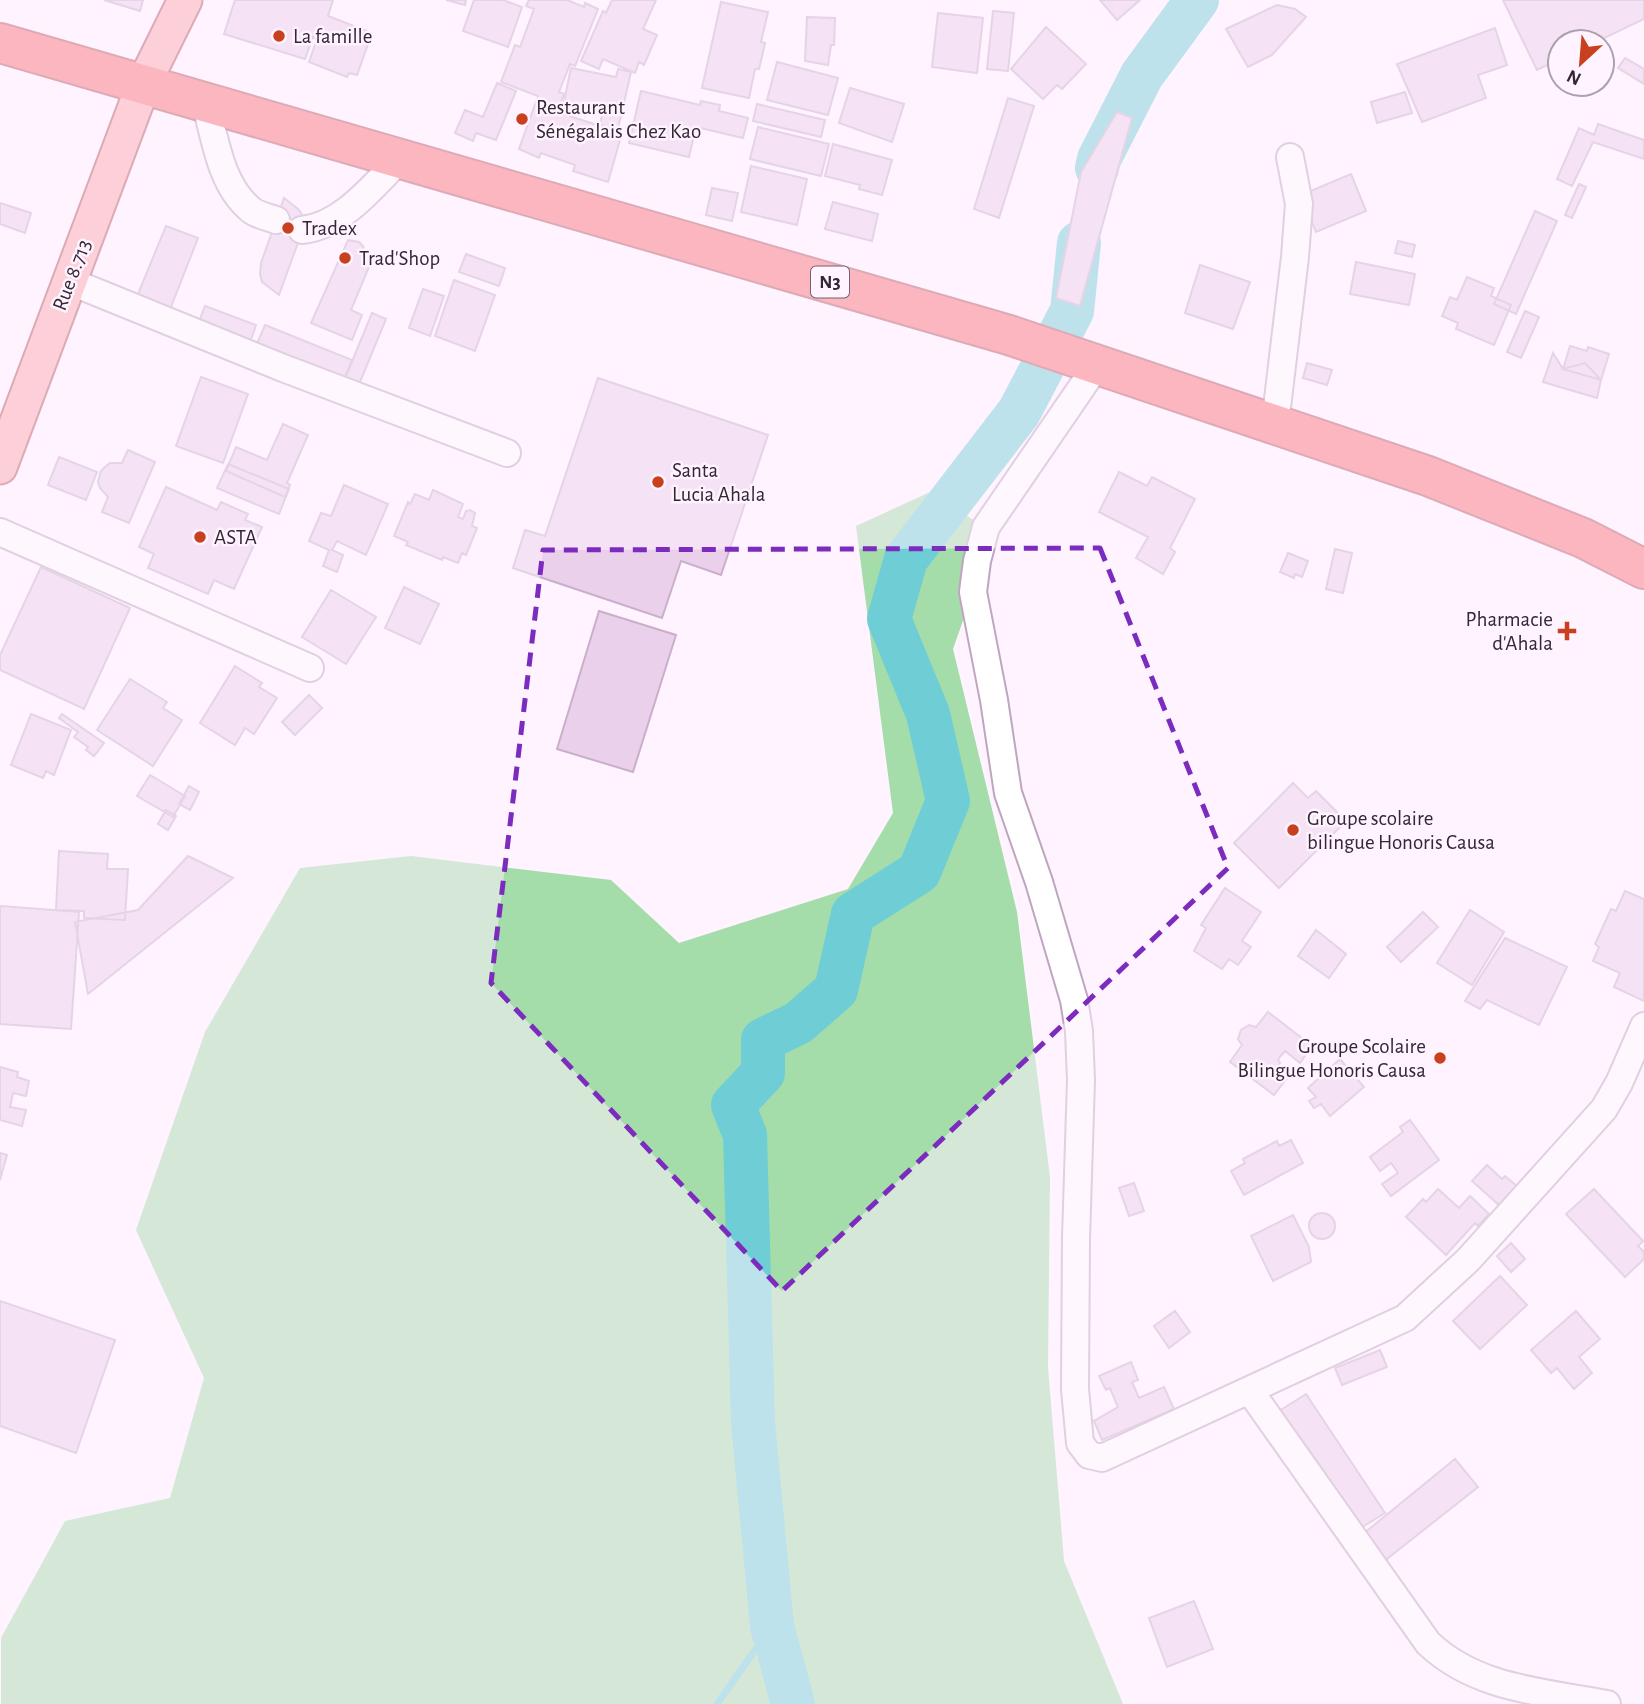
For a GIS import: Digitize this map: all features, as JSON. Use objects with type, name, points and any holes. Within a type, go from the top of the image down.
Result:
[{"type":"highway","name":"N3","points":[[0,43],[1009,335],[1428,476],[1583,538],[1644,569]]},
{"type":"main road","name":"Rue 8.713","points":[[0,467],[144,83],[185,0]]},
{"type":"street","points":[[205,102],[222,164],[232,187],[251,211],[275,220]]},
{"type":"street","points":[[1275,424],[1299,204],[1290,157]]},
{"type":"street","points":[[302,230],[314,229],[356,204],[399,160]]},
{"type":"street","points":[[69,281],[283,368],[507,453]]},
{"type":"street","points":[[1097,365],[986,527],[977,561],[973,592],[1008,793],[1039,881],[1074,1000],[1079,1031],[1074,1389],[1080,1443],[1089,1455],[1102,1458],[1405,1318],[1468,1259],[1604,1109],[1619,1083],[1644,1026]]},
{"type":"street","points":[[0,532],[310,668]]},
{"type":"street","points":[[1250,1391],[1428,1643],[1445,1659],[1469,1673],[1503,1685],[1607,1704]]},
{"type":"highlighted area","points":[[1100,548],[1228,868],[782,1291],[491,983],[543,550]]},
{"type":"green space","points":[[928,493],[986,527],[973,592],[953,649],[1017,912],[1050,1177],[1048,1367],[1064,1561],[1123,1704],[1,1704],[1,1638],[65,1521],[170,1498],[204,1378],[136,1230],[205,1032],[300,868],[411,856],[611,880],[679,943],[848,889],[893,813],[856,526]]},
{"type":"building","points":[[104,0],[143,0],[140,11]]},
{"type":"building","points":[[235,0],[333,0],[328,16],[372,33],[357,75],[349,73],[347,77],[309,62],[317,39],[313,37],[305,59],[224,34]]},
{"type":"building","points":[[446,0],[466,0],[465,5]]},
{"type":"building","points":[[474,0],[503,0],[522,7],[508,47],[463,31]]},
{"type":"building","points":[[529,0],[567,0],[584,7],[585,3],[598,9],[575,66],[570,64],[559,92],[564,94],[557,112],[622,133],[608,182],[573,171],[575,165],[541,153],[539,158],[519,149],[538,96],[501,82],[515,45],[520,47],[534,9],[526,6]]},
{"type":"building","points":[[612,0],[656,0],[643,29],[657,35],[644,65],[639,62],[635,73],[603,59],[599,69],[581,61],[603,11],[606,13]]},
{"type":"building","points":[[1100,0],[1140,0],[1117,20]]},
{"type":"building","points":[[1503,0],[1644,0],[1644,19],[1616,32],[1616,28],[1546,28],[1546,66],[1537,70]]},
{"type":"building","points":[[721,2],[768,12],[761,42],[765,43],[759,69],[755,69],[749,98],[702,88]]},
{"type":"building","points":[[1277,5],[1295,9],[1306,17],[1272,55],[1248,67],[1226,29]]},
{"type":"building","points":[[993,11],[1014,13],[1008,71],[987,69]]},
{"type":"building","points":[[938,13],[983,18],[977,73],[932,67]]},
{"type":"building","points":[[807,17],[835,18],[834,45],[831,45],[828,65],[805,61]]},
{"type":"building","points":[[1046,27],[1086,64],[1062,89],[1057,85],[1043,99],[1011,69]]},
{"type":"building","points":[[1495,28],[1507,65],[1478,75],[1486,98],[1422,122],[1397,64]]},
{"type":"building","points":[[1625,58],[1644,69],[1644,84],[1618,68]]},
{"type":"building","points":[[777,62],[838,78],[828,115],[767,100]]},
{"type":"building","points":[[571,68],[616,77],[618,69],[631,72],[618,129],[600,125],[602,114],[578,108],[577,115],[562,111]]},
{"type":"building","points":[[497,83],[516,91],[496,140],[476,133],[473,141],[455,133],[465,110],[483,117]]},
{"type":"building","points":[[850,88],[904,104],[892,142],[839,123]]},
{"type":"building","points":[[641,91],[700,105],[701,101],[720,105],[719,111],[748,118],[743,138],[696,127],[689,157],[629,143]]},
{"type":"building","points":[[1405,92],[1412,113],[1377,123],[1371,102]]},
{"type":"building","points":[[1008,98],[1034,106],[999,218],[974,209]]},
{"type":"building","points":[[757,104],[825,120],[821,137],[753,121]]},
{"type":"building","points":[[1117,112],[1132,118],[1080,306],[1056,298],[1081,172]]},
{"type":"building","points":[[1598,124],[1644,140],[1644,159],[1593,142],[1572,186],[1557,179],[1579,128],[1594,135]]},
{"type":"building","points":[[758,127],[829,144],[821,176],[750,159]]},
{"type":"building","points":[[833,144],[892,160],[882,195],[859,189],[860,185],[825,176]]},
{"type":"building","points":[[751,166],[807,179],[797,225],[741,212]]},
{"type":"building","points":[[1351,174],[1366,211],[1316,232],[1301,195]]},
{"type":"building","points":[[1579,184],[1586,187],[1572,218],[1565,215]]},
{"type":"building","points":[[712,188],[738,193],[732,221],[706,215]]},
{"type":"building","points":[[284,198],[303,216],[304,226],[279,295],[262,282],[260,274],[261,263]]},
{"type":"building","points":[[833,202],[878,214],[872,241],[825,229]]},
{"type":"building","points":[[0,203],[31,213],[25,233],[0,224]]},
{"type":"building","points":[[1535,211],[1557,221],[1516,314],[1494,304]]},
{"type":"building","points":[[166,226],[198,238],[169,312],[136,299]]},
{"type":"building","points":[[348,240],[359,242],[365,254],[373,257],[351,310],[362,315],[352,340],[311,323]]},
{"type":"building","points":[[1398,241],[1415,245],[1412,257],[1395,253]]},
{"type":"building","points":[[466,254],[505,268],[499,286],[459,272]]},
{"type":"building","points":[[1356,262],[1415,274],[1409,305],[1350,294]]},
{"type":"building","points":[[1200,265],[1250,282],[1233,329],[1185,313]]},
{"type":"building","points":[[1467,277],[1494,288],[1491,296],[1511,305],[1494,345],[1456,329],[1458,323],[1442,316],[1450,297],[1457,300]]},
{"type":"building","points":[[454,280],[495,295],[475,351],[435,336]]},
{"type":"building","points":[[423,289],[444,296],[430,336],[409,328]]},
{"type":"building","points":[[205,306],[256,325],[245,357],[193,338]]},
{"type":"building","points":[[1525,311],[1539,317],[1521,358],[1507,352]]},
{"type":"building","points":[[372,313],[386,319],[358,387],[344,381]]},
{"type":"building","points":[[265,325],[352,360],[338,394],[251,358]]},
{"type":"building","points":[[1570,346],[1587,351],[1588,347],[1609,354],[1601,380],[1563,369]]},
{"type":"building","points":[[1553,353],[1563,369],[1585,363],[1601,380],[1597,398],[1543,382]]},
{"type":"building","points":[[1307,363],[1332,370],[1327,385],[1303,378]]},
{"type":"building","points":[[201,377],[248,394],[223,463],[176,446]]},
{"type":"building","name":"Santa Lucia Ahala","points":[[598,378],[768,435],[721,575],[681,561],[662,618],[513,568],[525,530],[545,536]]},
{"type":"building","points":[[283,424],[308,435],[287,483],[290,485],[285,497],[226,471],[236,447],[267,460]]},
{"type":"building","points":[[128,450],[155,462],[129,523],[102,512],[108,497],[98,482],[101,471],[110,463],[122,463]]},
{"type":"building","points":[[59,457],[97,472],[86,500],[48,485]]},
{"type":"building","points":[[228,464],[289,489],[279,514],[217,488]]},
{"type":"building","points":[[1119,472],[1147,486],[1152,477],[1195,499],[1170,548],[1175,552],[1163,574],[1136,558],[1148,537],[1099,512]]},
{"type":"building","points":[[344,485],[388,504],[366,555],[337,541],[332,550],[343,555],[337,572],[323,566],[329,550],[309,541],[321,513],[331,516]]},
{"type":"building","name":"ASTA","points":[[166,487],[217,510],[221,502],[248,514],[245,520],[262,527],[234,589],[214,580],[208,594],[148,568],[154,554],[139,547]]},
{"type":"building","points":[[433,490],[463,504],[458,517],[463,519],[466,511],[470,510],[475,513],[472,526],[477,528],[466,555],[462,553],[458,563],[443,557],[442,560],[406,545],[408,542],[394,536],[408,502],[410,504],[415,494],[429,500]]},
{"type":"building","points":[[1335,549],[1352,553],[1343,593],[1326,589]]},
{"type":"building","points":[[1288,553],[1308,561],[1302,577],[1295,574],[1294,578],[1280,572]]},
{"type":"building","points":[[41,567],[130,608],[84,709],[0,670],[0,655]]},
{"type":"building","points":[[404,587],[439,604],[420,644],[385,628]]},
{"type":"building","points":[[331,590],[376,617],[346,664],[302,637]]},
{"type":"building","points":[[599,611],[676,635],[633,772],[557,749]]},
{"type":"building","points":[[235,666],[262,683],[259,687],[277,698],[254,734],[245,728],[235,745],[200,723]]},
{"type":"building","points":[[130,679],[167,702],[163,708],[182,720],[153,766],[97,730]]},
{"type":"building","points":[[309,695],[322,708],[295,735],[282,722]]},
{"type":"building","points":[[31,714],[71,730],[54,775],[46,771],[43,778],[11,765]]},
{"type":"building","points":[[62,714],[104,743],[94,756],[86,750],[88,747],[74,737],[78,732],[59,718]]},
{"type":"building","points":[[150,775],[185,796],[173,817],[137,796]]},
{"type":"building","points":[[1293,783],[1308,798],[1316,791],[1346,821],[1279,888],[1234,843]]},
{"type":"building","points":[[189,786],[199,792],[190,810],[179,804]]},
{"type":"building","points":[[166,810],[176,816],[168,830],[158,824]]},
{"type":"building","points":[[59,851],[108,854],[107,869],[128,869],[125,920],[84,918],[84,911],[56,910]]},
{"type":"building","points":[[188,856],[233,878],[88,994],[75,922],[138,910]]},
{"type":"building","points":[[1225,888],[1261,912],[1242,941],[1251,947],[1238,965],[1229,959],[1222,969],[1194,951],[1206,928],[1201,925]]},
{"type":"building","points":[[1625,891],[1644,899],[1644,1001],[1614,987],[1620,973],[1593,961],[1599,947],[1595,944],[1611,909],[1616,911]]},
{"type":"building","points":[[0,906],[79,912],[71,1029],[0,1024]]},
{"type":"building","points":[[1470,910],[1504,932],[1472,985],[1437,963]]},
{"type":"building","points":[[1423,912],[1438,927],[1401,962],[1387,947]]},
{"type":"building","points":[[1316,930],[1346,954],[1329,978],[1298,956]]},
{"type":"building","points":[[1505,938],[1567,967],[1539,1025],[1487,1000],[1480,1009],[1465,1001]]},
{"type":"building","points":[[1268,1012],[1312,1046],[1300,1063],[1285,1051],[1278,1059],[1280,1063],[1276,1071],[1287,1078],[1274,1095],[1230,1062],[1242,1045],[1238,1039],[1241,1030],[1249,1025],[1256,1027]]},
{"type":"building","points":[[1340,1059],[1364,1087],[1330,1116],[1321,1104],[1314,1108],[1309,1101],[1316,1097],[1308,1088]]},
{"type":"building","points":[[0,1067],[18,1072],[17,1077],[29,1081],[26,1096],[13,1093],[10,1107],[26,1110],[22,1126],[0,1120]]},
{"type":"building","points":[[1410,1120],[1439,1160],[1391,1196],[1382,1184],[1398,1173],[1391,1163],[1380,1171],[1370,1157],[1403,1132],[1400,1127]]},
{"type":"building","points":[[1291,1140],[1303,1163],[1244,1195],[1231,1171],[1245,1163],[1243,1159],[1277,1141],[1279,1146]]},
{"type":"building","points":[[0,1153],[7,1155],[0,1180]]},
{"type":"building","points":[[1487,1165],[1502,1179],[1505,1176],[1518,1187],[1500,1206],[1472,1181]]},
{"type":"building","points":[[1134,1183],[1144,1211],[1129,1216],[1119,1188]]},
{"type":"building","points":[[1438,1189],[1459,1208],[1470,1196],[1489,1214],[1478,1226],[1475,1223],[1446,1255],[1406,1217],[1423,1199],[1426,1202]]},
{"type":"building","points":[[1594,1189],[1643,1241],[1638,1246],[1644,1252],[1644,1259],[1625,1277],[1566,1214]]},
{"type":"building","points":[[1322,1213],[1331,1217],[1335,1226],[1331,1235],[1322,1239],[1313,1235],[1309,1226],[1313,1217]]},
{"type":"building","points":[[1293,1215],[1309,1247],[1311,1262],[1273,1281],[1251,1236]]},
{"type":"building","points":[[1511,1243],[1525,1259],[1511,1272],[1497,1256]]},
{"type":"building","points":[[1500,1276],[1527,1305],[1480,1349],[1453,1321]]},
{"type":"building","points":[[0,1301],[115,1340],[76,1453],[0,1426]]},
{"type":"building","points":[[1175,1311],[1190,1332],[1169,1348],[1154,1326]]},
{"type":"building","points":[[1576,1311],[1600,1339],[1579,1357],[1592,1373],[1574,1389],[1557,1368],[1551,1373],[1531,1350]]},
{"type":"building","points":[[1380,1350],[1387,1367],[1342,1385],[1335,1368]]},
{"type":"building","points":[[1131,1362],[1138,1380],[1132,1382],[1139,1398],[1164,1387],[1174,1409],[1102,1440],[1094,1421],[1118,1407],[1110,1388],[1106,1390],[1099,1376]]},
{"type":"building","points":[[1306,1394],[1385,1513],[1354,1532],[1276,1413]]},
{"type":"building","points":[[1455,1459],[1478,1487],[1378,1566],[1357,1539]]},
{"type":"building","points":[[1194,1601],[1213,1649],[1167,1667],[1149,1618]]},
{"type":"waterway","points":[[1097,168],[1099,159],[1142,75],[1197,0]]},
{"type":"waterway","points":[[793,1704],[772,1626],[753,1422],[745,1135],[733,1105],[763,1073],[763,1040],[798,1023],[836,990],[853,914],[919,872],[948,801],[928,714],[889,619],[906,559],[1019,412],[1072,311],[1079,243]]},
{"type":"waterway","points":[[717,1704],[772,1626]]},
{"type":"place","name":"La famille","points":[[279,36]]},
{"type":"place","name":"Restaurant Sénégalais Chez Kao","points":[[522,119]]},
{"type":"place","name":"Tradex","points":[[288,228]]},
{"type":"place","name":"Trad'Shop","points":[[345,258]]},
{"type":"place","name":"Santa Lucia Ahala","points":[[658,482]]},
{"type":"place","name":"ASTA","points":[[200,537]]},
{"type":"place","name":"Pharmacie d'Ahala","points":[[1567,631]]},
{"type":"place","name":"Groupe scolaire bilingue Honoris Causa","points":[[1293,830]]},
{"type":"place","name":"Groupe Scolaire Bilingue Honoris Causa","points":[[1440,1058]]}]
